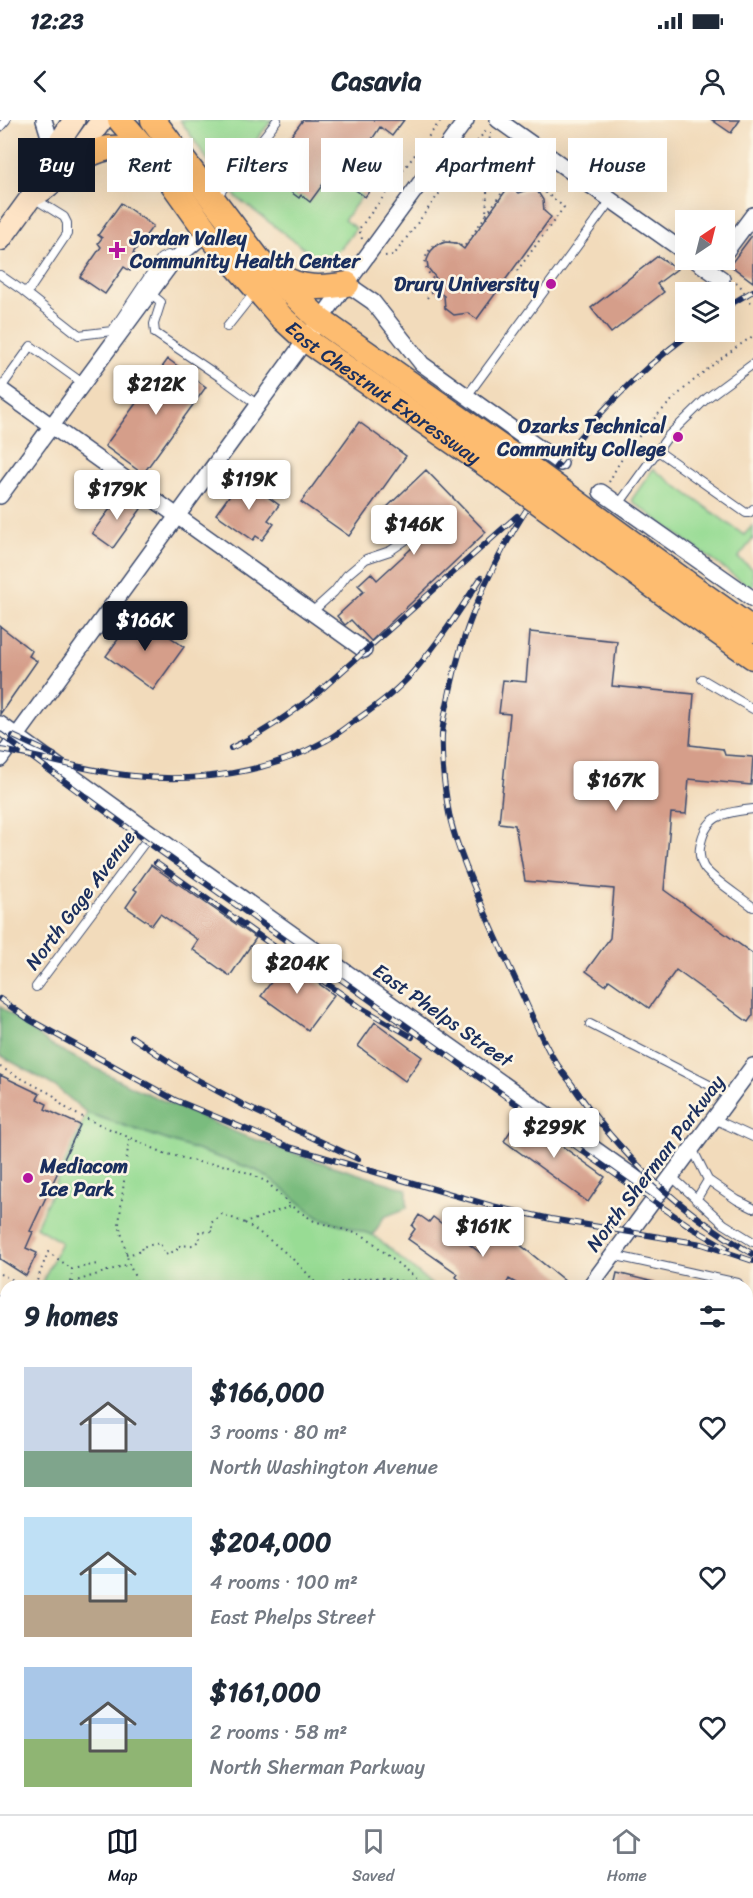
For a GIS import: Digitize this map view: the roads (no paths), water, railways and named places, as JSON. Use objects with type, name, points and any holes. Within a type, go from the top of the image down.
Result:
[{"type":"main road","points":[[68,138],[74,120]]},
{"type":"main road","points":[[82,138],[102,120]]},
{"type":"main road","name":"East Chestnut Expressway","points":[[120,120],[135,138]]},
{"type":"main road","name":"East Chestnut Expressway","points":[[153,120],[262,264],[320,320],[517,473],[678,590],[753,657]]},
{"type":"main road","points":[[0,240],[32,196],[43,192]]},
{"type":"main road","name":"East Chestnut Expressway","points":[[178,192],[207,232],[257,290],[306,340],[517,473]]},
{"type":"main road","points":[[262,264],[289,282],[320,288],[347,284]]},
{"type":"main road","name":"East Chestnut Expressway","points":[[678,590],[753,630]]},
{"type":"street","points":[[44,120],[52,138]]},
{"type":"street","points":[[0,759],[466,120]]},
{"type":"street","points":[[498,120],[675,245]]},
{"type":"street","points":[[735,239],[753,215]]},
{"type":"street","points":[[0,496],[84,384],[116,333],[174,260],[207,232]]},
{"type":"street","points":[[347,284],[373,302],[422,364],[560,463]]},
{"type":"street","points":[[0,389],[364,650]]},
{"type":"street","points":[[601,492],[753,599]]},
{"type":"street","name":"East Phelps Street","points":[[0,724],[658,1194]]},
{"type":"street","name":"North Sherman Parkway","points":[[594,1280],[753,1066]]},
{"type":"lane","points":[[214,201],[277,120]]},
{"type":"lane","points":[[23,291],[30,289],[67,234],[68,223],[64,218],[32,196]]},
{"type":"lane","points":[[467,396],[611,200]]},
{"type":"lane","points":[[0,275],[79,335],[116,333],[161,258],[168,255],[174,260]]},
{"type":"lane","points":[[227,327],[257,290]]},
{"type":"lane","points":[[150,293],[160,302],[154,324],[155,333],[258,405]]},
{"type":"lane","points":[[0,389],[31,346],[84,384]]},
{"type":"lane","points":[[619,504],[669,435],[707,398],[753,364]]},
{"type":"lane","points":[[658,451],[746,513],[753,509]]},
{"type":"lane","points":[[312,612],[334,592],[347,575],[366,560],[390,551],[432,522]]},
{"type":"lane","points":[[702,680],[753,709]]},
{"type":"lane","points":[[753,809],[724,813],[711,820],[703,832],[700,852],[704,868],[753,908]]},
{"type":"lane","name":"North Gage Avenue","points":[[36,987],[151,834]]},
{"type":"lane","points":[[590,1024],[731,1096]]},
{"type":"lane","points":[[714,1119],[753,1137]]},
{"type":"lane","points":[[692,1148],[708,1180],[736,1200],[753,1208]]},
{"type":"lane","points":[[671,1176],[724,1224],[753,1242]]},
{"type":"lane","points":[[696,1200],[708,1180]]},
{"type":"lane","points":[[612,1255],[724,1280]]},
{"type":"railway","points":[[735,302],[753,291]]},
{"type":"railway","points":[[679,342],[650,365],[610,403],[573,445],[539,491],[509,538],[484,588],[464,639],[444,719],[442,762],[450,817],[460,852],[499,945],[554,1059],[589,1109],[652,1179],[700,1219],[753,1254]]},
{"type":"railway","points":[[231,748],[264,731],[314,696],[517,516]]},
{"type":"railway","points":[[0,750],[100,771],[158,778],[232,773],[281,761],[329,739],[395,691],[432,649],[481,578]]},
{"type":"railway","points":[[0,734],[146,841],[653,1201],[727,1248]]},
{"type":"railway","points":[[13,736],[54,755]]},
{"type":"railway","points":[[156,863],[360,1007],[412,1037]]},
{"type":"railway","points":[[0,999],[30,1020],[175,1100],[289,1147],[492,1206],[551,1219],[702,1244],[753,1261]]},
{"type":"railway","points":[[132,1037],[192,1077],[245,1106],[358,1159]]},
{"type":"place","name":"Jordan Valley Community Health Center","points":[[117,250]]},
{"type":"place","name":"Drury University","points":[[551,284]]},
{"type":"place","name":"Ozarks Technical Community College","points":[[678,437]]},
{"type":"place","name":"Mediacom Ice Park","points":[[28,1178]]}]
